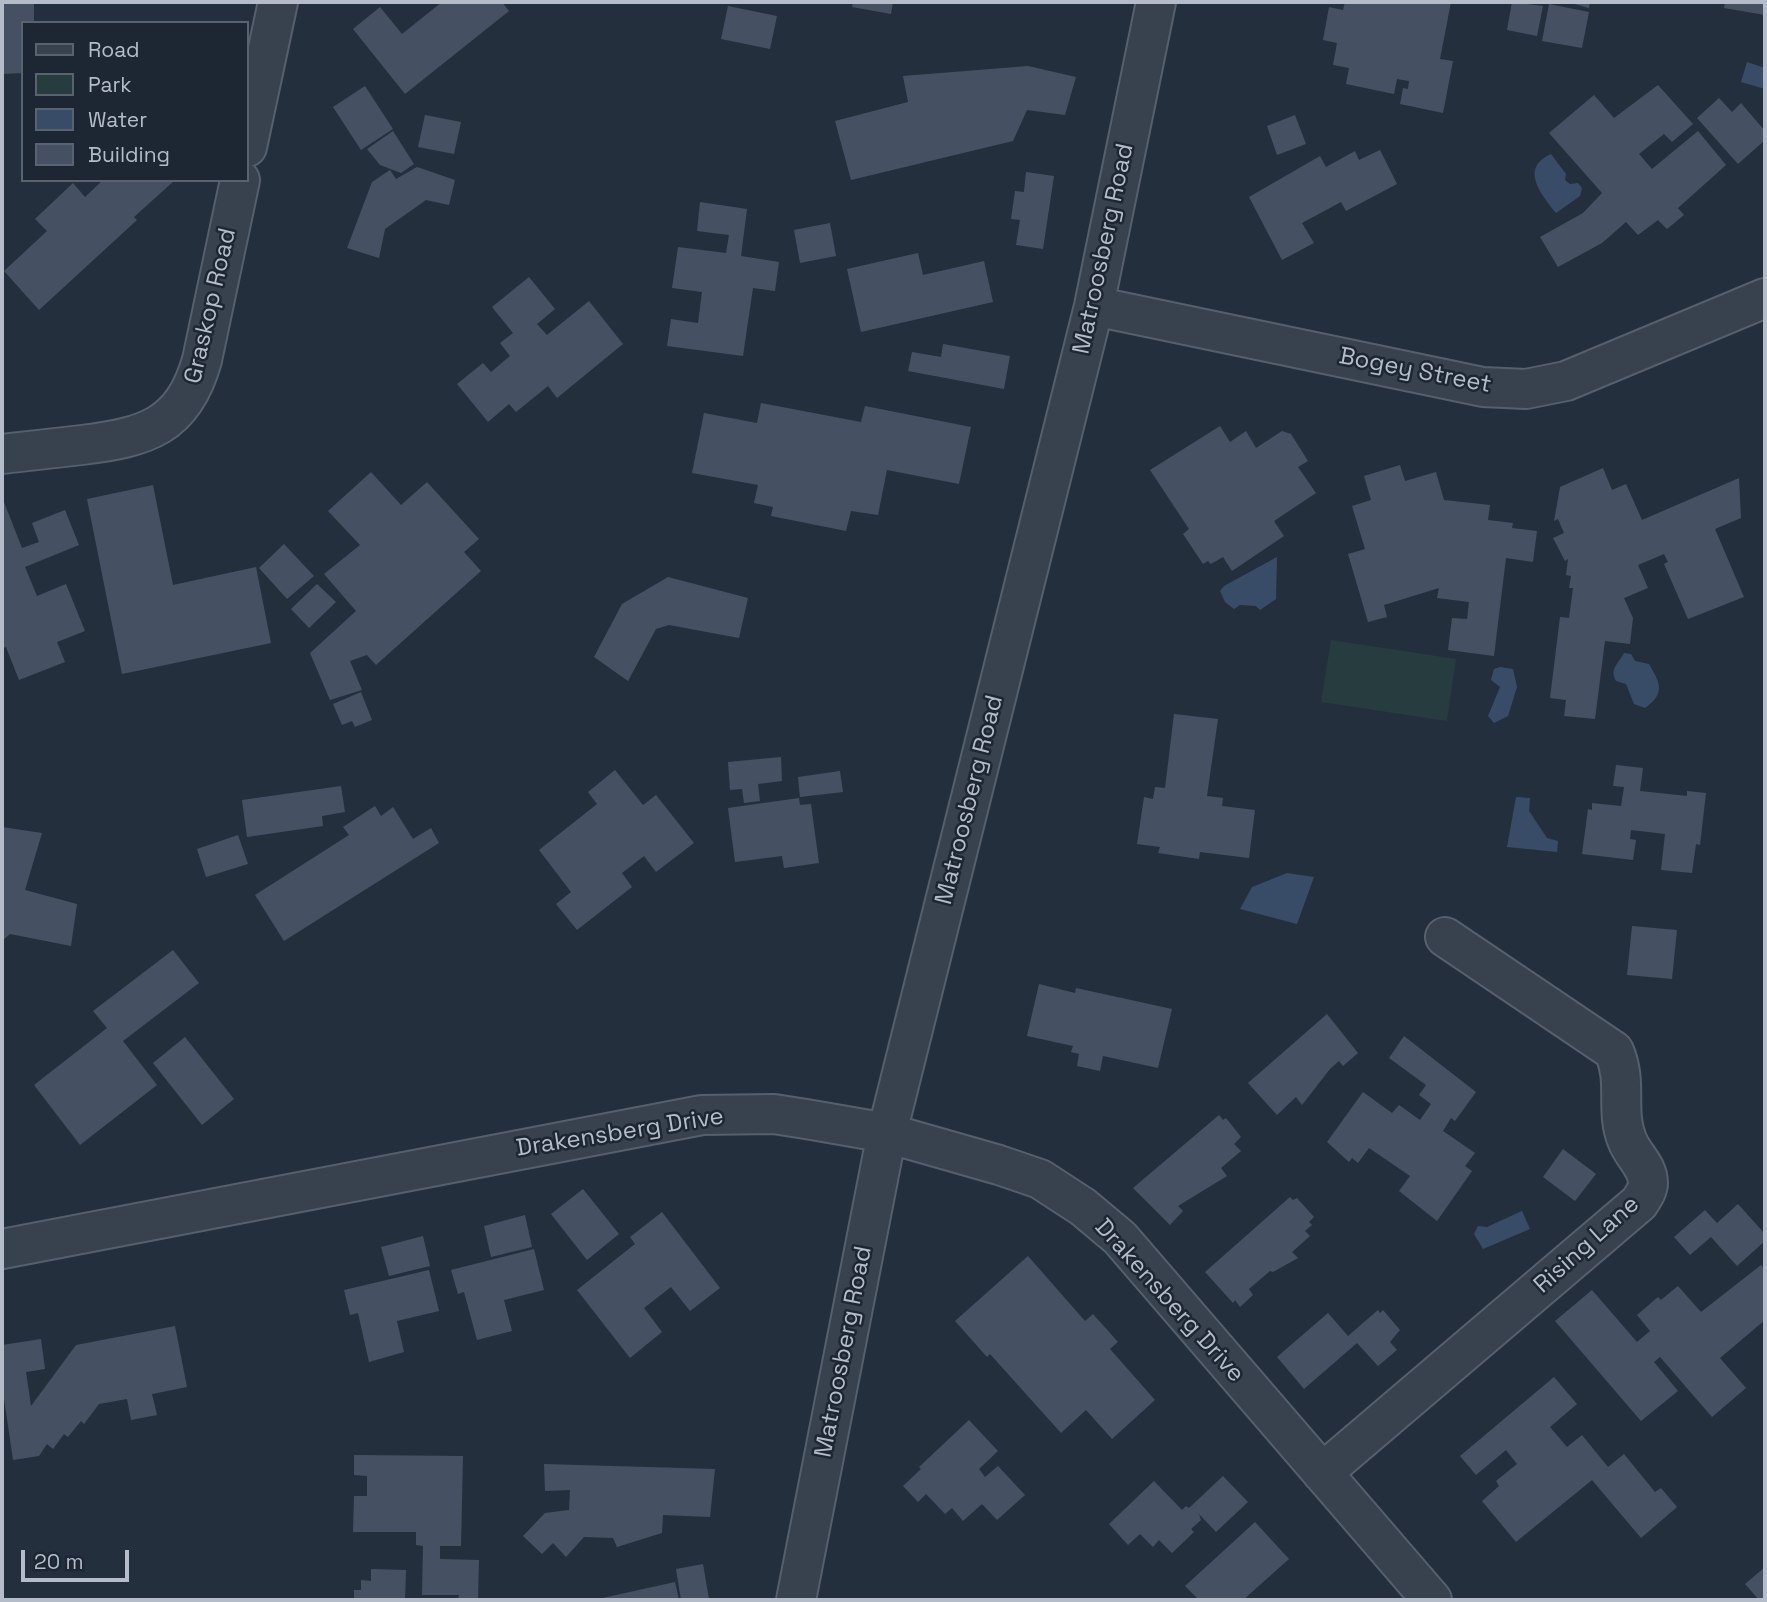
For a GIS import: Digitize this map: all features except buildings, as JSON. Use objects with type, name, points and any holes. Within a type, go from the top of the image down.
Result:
[{"type":"street","points":[[248,142],[278,2]]},
{"type":"street","name":"Matroosberg Road","points":[[796,1600],[887,1133],[1094,306],[1156,2]]},
{"type":"street","name":"Graskop Road","points":[[2,454],[138,437],[179,410],[195,386],[202,360],[240,182]]},
{"type":"street","name":"Bogey Street","points":[[1094,306],[1483,387],[1526,389],[1566,381],[1765,298]]},
{"type":"street","name":"Rising Lane","points":[[1322,1473],[1639,1203],[1649,1186],[1646,1170],[1627,1142],[1622,1124],[1622,1069],[1614,1051],[1445,937]]},
{"type":"street","name":"Drakensberg Drive","points":[[2,1249],[702,1115],[774,1114],[887,1133],[1040,1179],[1083,1207],[1120,1238],[1432,1600]]},
{"type":"green space","points":[[1331,640],[1456,659],[1447,721],[1321,702]]},
{"type":"water","points":[[1747,62],[1765,68],[1765,89],[1741,82]]},
{"type":"water","points":[[1551,154],[1566,174],[1565,180],[1570,184],[1578,183],[1582,188],[1580,196],[1556,213],[1539,189],[1535,174],[1536,166]]},
{"type":"water","points":[[1277,557],[1276,599],[1260,610],[1256,606],[1240,605],[1234,609],[1225,602],[1220,591],[1224,586]]},
{"type":"water","points":[[1624,653],[1631,654],[1635,661],[1649,664],[1658,682],[1656,697],[1645,708],[1634,704],[1626,684],[1616,681],[1614,677],[1614,670]]},
{"type":"water","points":[[1494,669],[1513,669],[1517,687],[1508,716],[1494,723],[1488,716],[1500,687],[1491,680]]},
{"type":"water","points":[[1516,797],[1530,798],[1529,811],[1547,838],[1558,841],[1557,852],[1507,847]]},
{"type":"water","points":[[1287,873],[1314,877],[1297,924],[1240,909],[1252,887]]},
{"type":"water","points":[[1522,1211],[1530,1229],[1483,1249],[1474,1234],[1478,1226],[1487,1227]]}]
